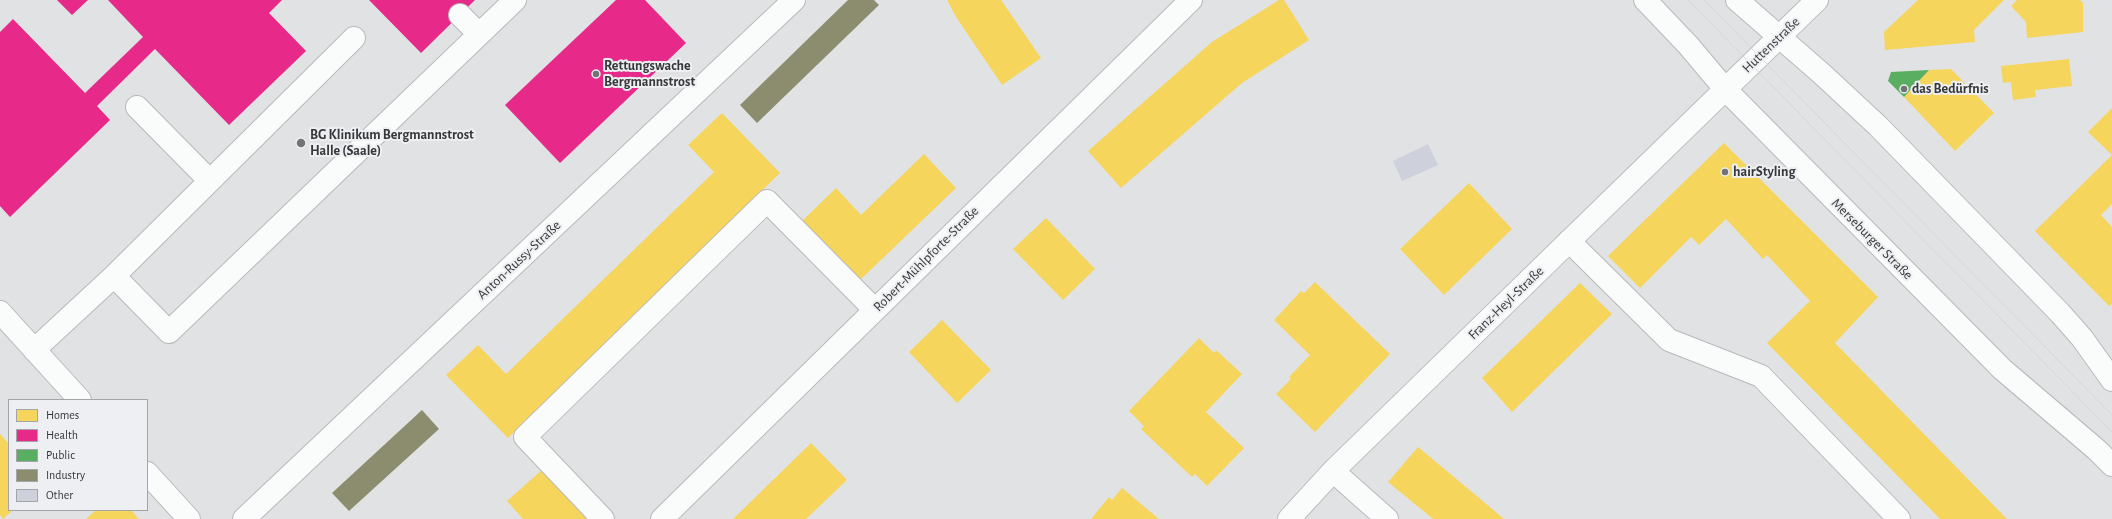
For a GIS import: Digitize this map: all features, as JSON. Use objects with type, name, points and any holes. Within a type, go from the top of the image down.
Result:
[{"type":"street","points":[[114,276],[169,332],[515,0]]},
{"type":"street","name":"Anton-Russy-Straße","points":[[244,519],[794,0]]},
{"type":"street","name":"Merseburger Straße","points":[[1645,0],[1688,45],[1725,89],[2002,368],[2097,450],[2112,465]]},
{"type":"street","points":[[1737,0],[1861,109],[2060,313],[2082,338],[2112,380]]},
{"type":"street","name":"Huttenstraße","points":[[1725,89],[1817,0]]},
{"type":"street","name":"Robert-Mühlpforte-Straße","points":[[662,519],[1186,1]]},
{"type":"street","points":[[460,15],[479,34]]},
{"type":"street","points":[[34,350],[114,276],[354,38]]},
{"type":"street","name":"Franz-Heyl-Straße","points":[[1289,519],[1333,471],[1725,89]]},
{"type":"street","points":[[137,107],[210,182]]},
{"type":"street","points":[[603,519],[525,437],[768,201],[875,310]]},
{"type":"street","points":[[1569,241],[1669,340],[1761,376],[1899,519]]},
{"type":"street","points":[[0,312],[79,399]]},
{"type":"street","points":[[1333,471],[1387,519]]},
{"type":"street","points":[[148,474],[189,519]]},
{"type":"building: Homes","points":[[947,0],[1001,0],[1041,58],[1002,85],[956,17]]},
{"type":"building: Homes","points":[[1279,0],[1284,0],[1309,40],[1242,83],[1121,188],[1088,151],[1212,42]]},
{"type":"building: Homes","points":[[1918,0],[2004,0],[1974,30],[1975,42],[1885,50],[1884,32]]},
{"type":"building: Homes","points":[[2017,0],[2080,0],[2083,3],[2083,32],[2027,38],[2026,22],[2011,6]]},
{"type":"building: Homes","points":[[2069,59],[2072,86],[2035,90],[2036,97],[2013,100],[2011,82],[2003,83],[2001,66]]},
{"type":"building: Homes","points":[[1951,69],[1994,113],[1955,151],[1904,97],[1929,70]]},
{"type":"building: Homes","points":[[2112,108],[2112,155],[2088,132]]},
{"type":"building: Homes","points":[[722,113],[780,173],[508,438],[446,375],[478,345],[506,374],[714,172],[688,145]]},
{"type":"building: Homes","points":[[1724,143],[1878,297],[1835,343],[2007,519],[1940,519],[1767,343],[1810,301],[1767,255],[1763,259],[1726,219],[1699,245],[1691,237],[1640,288],[1608,256]]},
{"type":"building: Homes","points":[[924,154],[956,188],[859,281],[801,222],[836,188],[861,215]]},
{"type":"building: Homes","points":[[2112,155],[2112,204],[2101,215],[2112,227],[2112,304],[2109,306],[2035,231]]},
{"type":"building: Homes","points":[[1469,183],[1512,229],[1444,295],[1400,249]]},
{"type":"building: Homes","points":[[1046,218],[1095,269],[1063,300],[1013,249]]},
{"type":"building: Homes","points":[[1315,282],[1390,354],[1315,432],[1276,394],[1291,379],[1289,377],[1310,355],[1274,320],[1301,291],[1304,293]]},
{"type":"building: Homes","points":[[1580,283],[1612,314],[1512,412],[1482,378]]},
{"type":"building: Homes","points":[[942,320],[991,370],[957,403],[909,352]]},
{"type":"building: Homes","points":[[1199,338],[1214,353],[1216,350],[1242,374],[1206,412],[1244,448],[1207,486],[1195,474],[1192,477],[1141,429],[1144,426],[1129,411]]},
{"type":"building: Homes","points":[[0,434],[8,443],[8,511],[12,511],[3,519],[0,515]]},
{"type":"building: Homes","points":[[811,443],[847,480],[806,519],[733,519]]},
{"type":"building: Homes","points":[[1418,447],[1504,519],[1433,519],[1388,482]]},
{"type":"building: Homes","points":[[543,469],[590,519],[523,519],[507,501]]},
{"type":"building: Homes","points":[[1122,488],[1159,519],[1091,519],[1109,497],[1112,500]]},
{"type":"building: Homes","points":[[95,511],[132,511],[139,519],[86,519]]},
{"type":"building: Health","points":[[57,0],[88,0],[72,15]]},
{"type":"building: Health","points":[[108,0],[282,0],[269,13],[306,51],[229,125],[155,49],[97,106],[110,120],[10,217],[0,206],[0,32],[13,19],[85,93],[143,37]]},
{"type":"building: Health","points":[[369,0],[475,0],[421,53]]},
{"type":"building: Health","name":"Rettungswache Bergmannstrost","points":[[616,0],[645,0],[686,43],[560,163],[505,105]]},
{"type":"building: Public","name":"das Bedürfnis","points":[[1929,70],[1904,97],[1888,81],[1891,72]]},
{"type":"building: Industry","points":[[848,0],[874,0],[879,5],[757,123],[740,105]]},
{"type":"building: Industry","points":[[422,410],[439,429],[349,511],[332,493]]},
{"type":"building: Other","points":[[1428,144],[1438,165],[1402,181],[1393,161]]},
{"type":"tram line","points":[[1688,0],[2112,432]]},
{"type":"tram line","points":[[1704,0],[2112,415]]},
{"type":"place","name":"Rettungswache Bergmannstrost","points":[[596,74]]},
{"type":"place","name":"das Bedürfnis","points":[[1904,89]]},
{"type":"place","name":"BG Klinikum Bergmannstrost Halle (Saale)","points":[[301,143]]},
{"type":"place","name":"hairStyling","points":[[1725,172]]}]
